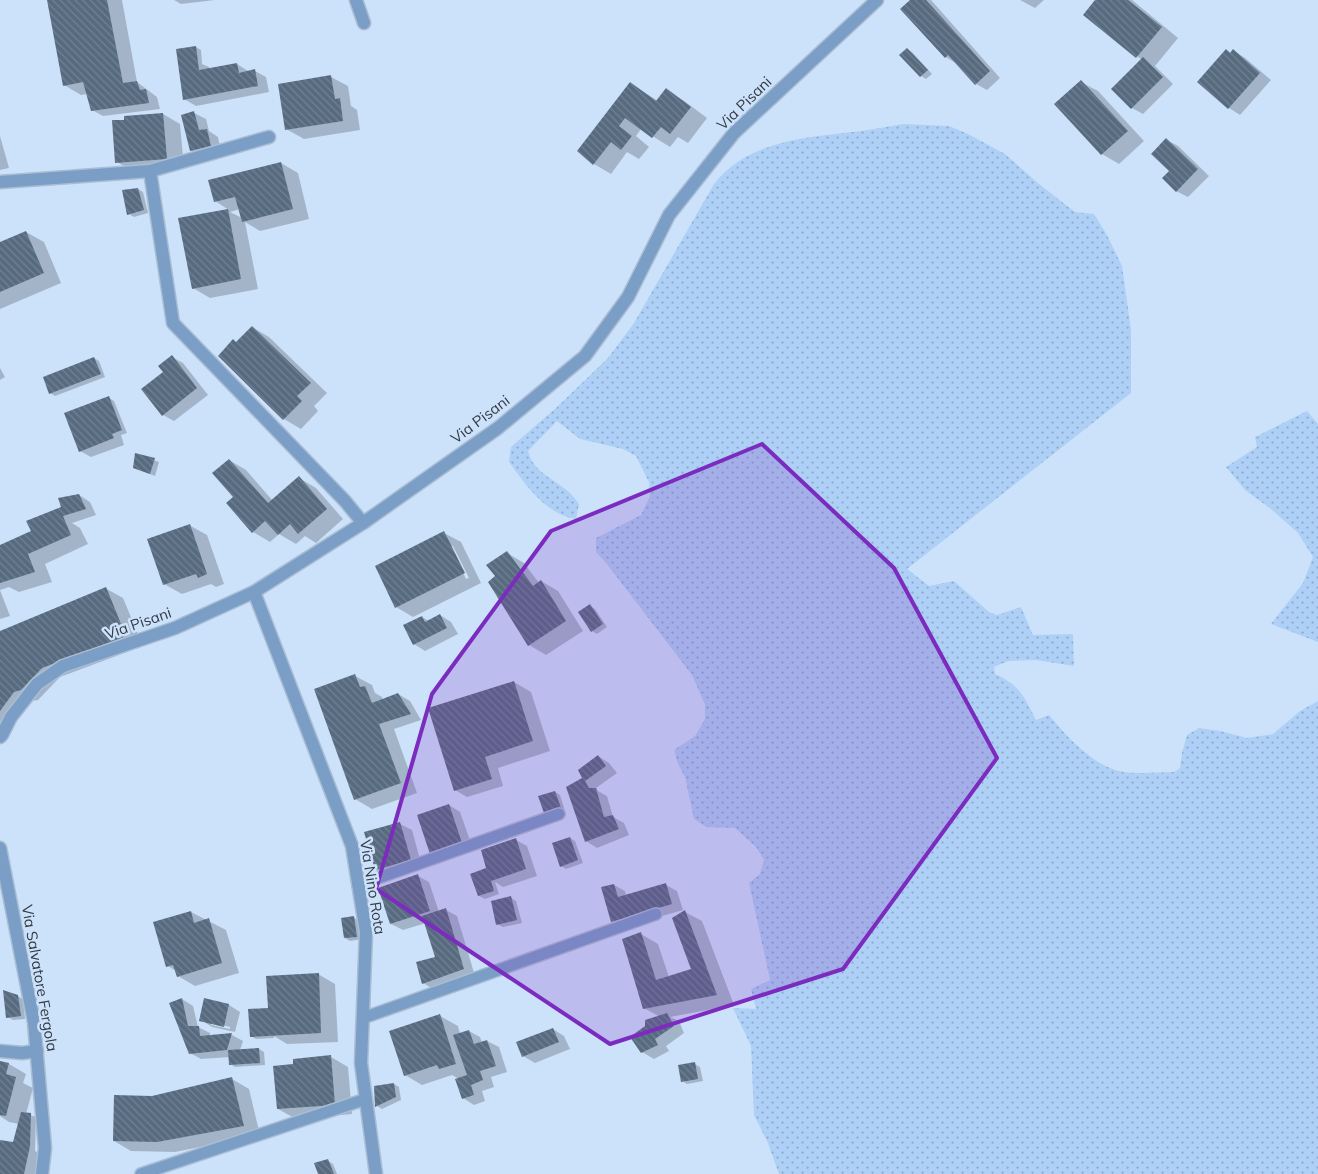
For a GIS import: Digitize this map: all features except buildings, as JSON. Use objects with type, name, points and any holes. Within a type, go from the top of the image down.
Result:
[{"type":"street","points":[[356,0],[364,23]]},
{"type":"street","name":"Via Pisani","points":[[0,736],[11,717],[37,684],[63,666],[175,628],[254,592],[363,523],[498,428],[585,356],[628,297],[669,215],[734,133],[877,0]]},
{"type":"street","points":[[0,182],[150,171],[269,137]]},
{"type":"street","points":[[150,171],[173,323],[345,501],[363,523]]},
{"type":"street","name":"Via Nino Rota","points":[[254,592],[352,846],[366,932],[361,1063],[376,1174]]},
{"type":"street","name":"Via Salvatore Fergola","points":[[0,848],[34,1022],[45,1148],[42,1174]]},
{"type":"street","points":[[0,1051],[22,1053],[37,1051]]},
{"type":"lane","points":[[358,885],[558,814]]},
{"type":"lane","points":[[363,1018],[656,914]]},
{"type":"lane","points":[[141,1174],[366,1100]]},
{"type":"highlighted area","points":[[762,444],[894,568],[997,758],[843,969],[610,1044],[376,889],[432,694],[551,531]]},
{"type":"shaded area","points":[[904,124],[949,126],[968,134],[1005,154],[1075,212],[1094,214],[1122,266],[1131,330],[1131,393],[907,569],[929,586],[954,581],[989,612],[997,615],[1021,607],[1033,635],[1073,634],[1074,666],[1036,660],[1008,661],[994,667],[995,674],[1016,687],[1036,720],[1049,715],[1082,750],[1092,758],[1113,769],[1130,773],[1174,772],[1180,768],[1187,735],[1199,728],[1247,738],[1273,734],[1300,711],[1318,701],[1318,1174],[779,1174],[767,1141],[754,1115],[751,1046],[733,1008],[756,1009],[751,989],[770,980],[749,883],[760,874],[764,860],[756,847],[735,828],[706,827],[694,819],[685,777],[678,764],[674,750],[695,736],[705,719],[705,705],[692,675],[596,552],[596,538],[641,515],[650,496],[649,482],[636,456],[623,449],[580,439],[557,421],[528,451],[539,470],[569,492],[579,504],[576,519],[555,511],[529,489],[509,462],[511,447],[557,407],[608,358],[634,323],[714,184],[728,169],[763,149],[782,143],[822,135]]},
{"type":"shaded area","points":[[1307,411],[1318,424],[1318,642],[1271,624],[1303,583],[1313,557],[1298,533],[1271,509],[1245,490],[1226,467],[1257,447],[1255,437]]}]
